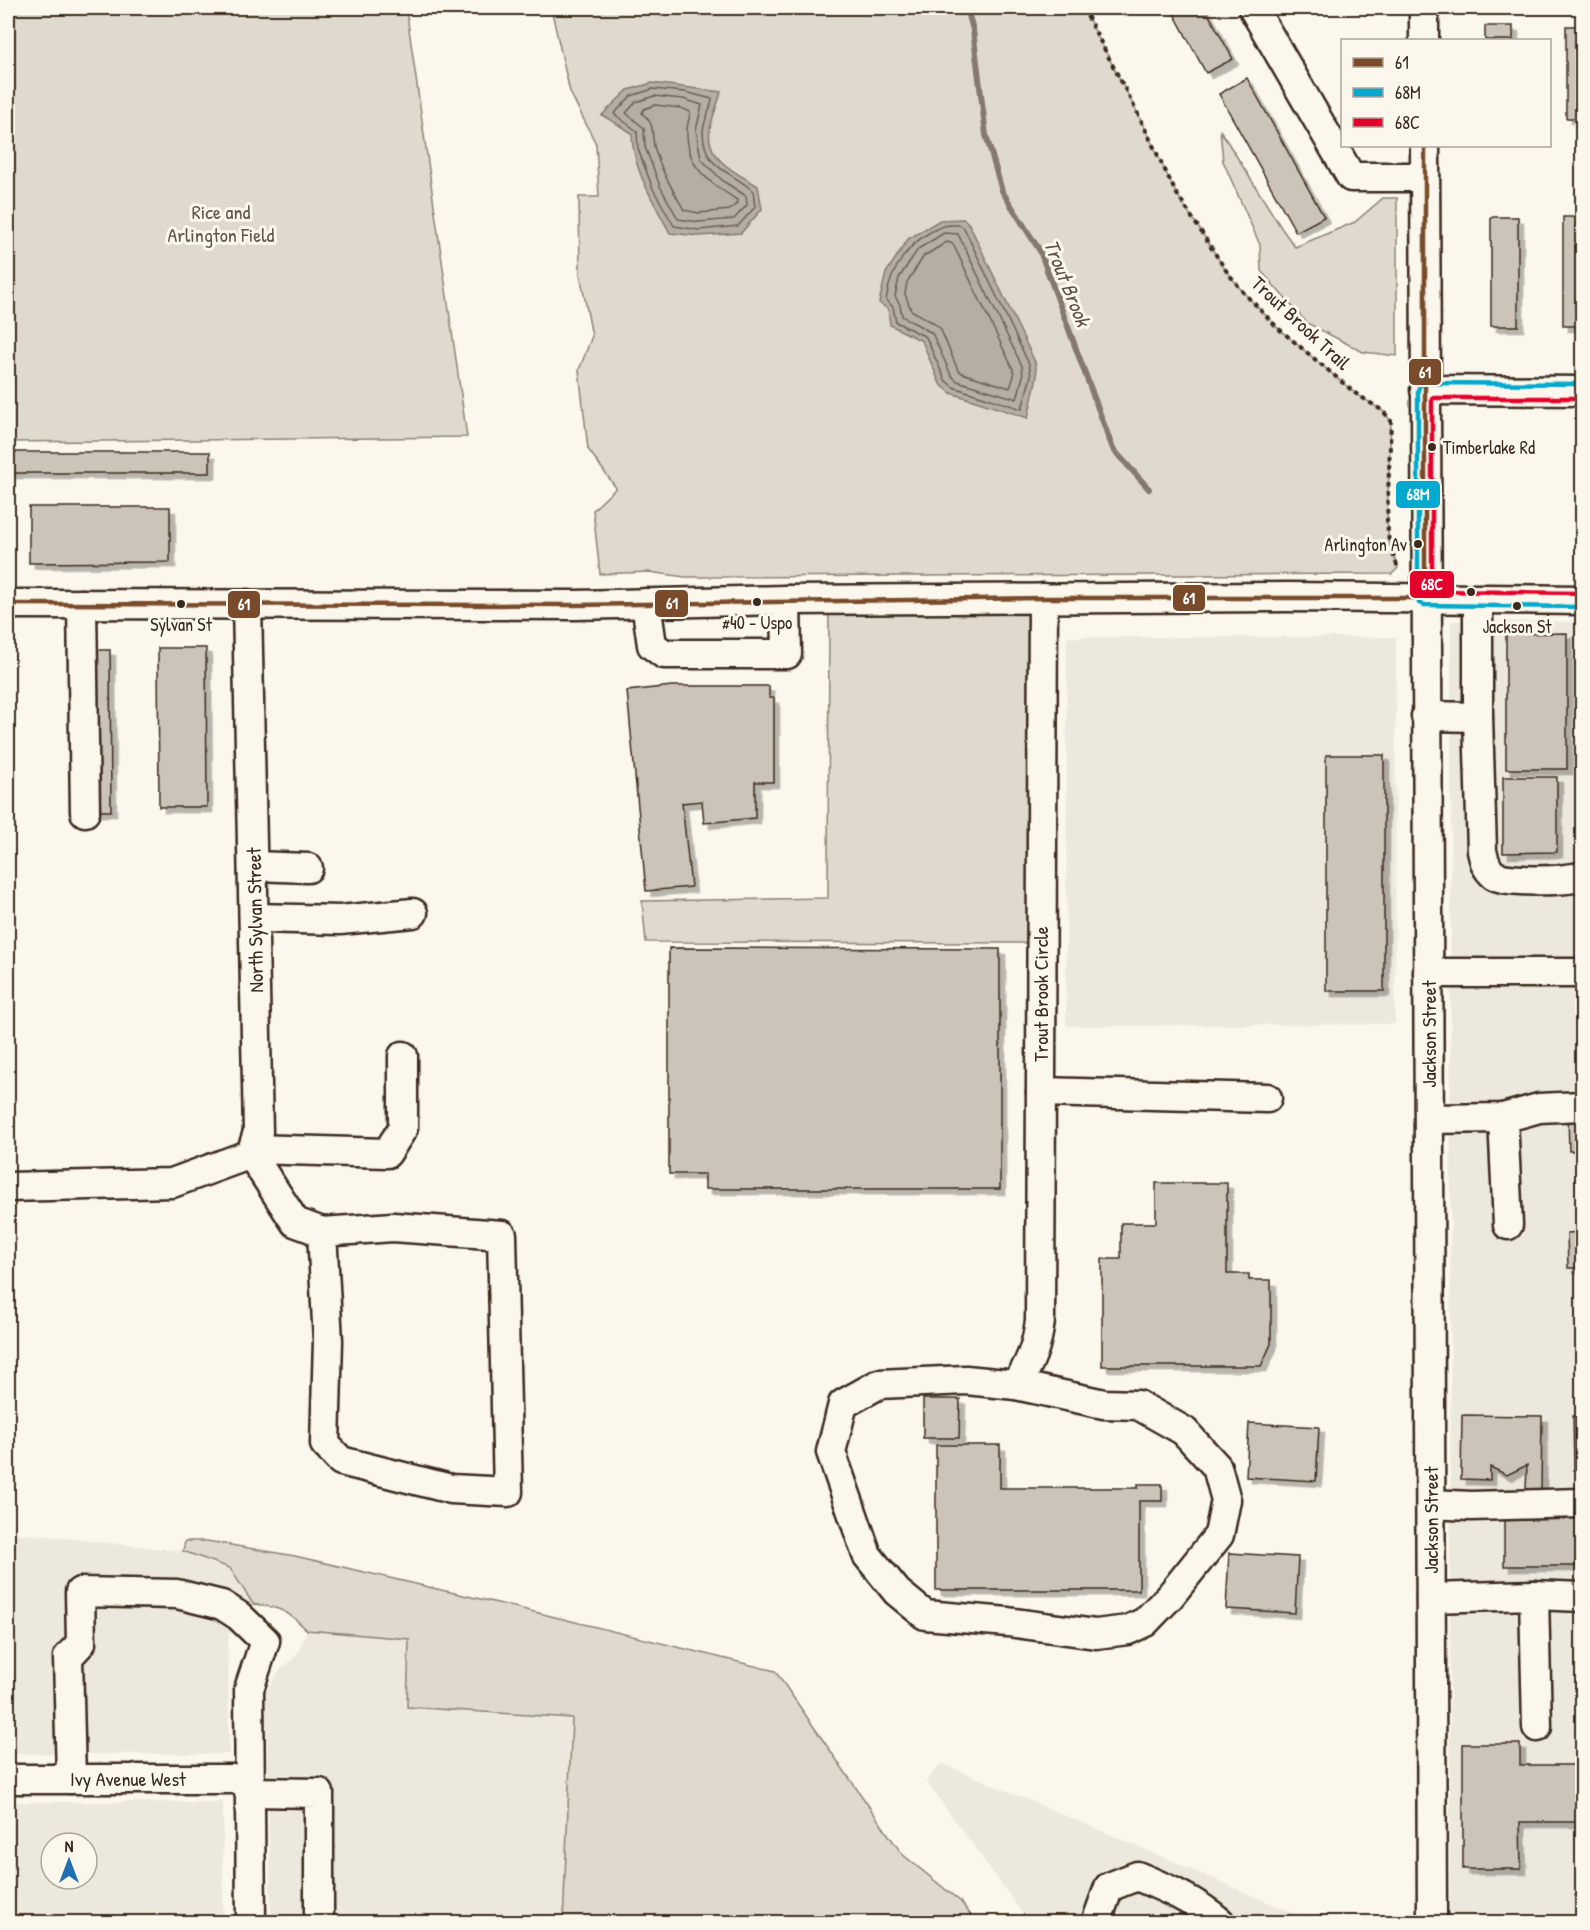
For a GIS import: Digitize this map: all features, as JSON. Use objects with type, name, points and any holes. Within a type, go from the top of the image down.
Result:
[{"type":"street","points":[[1253,8],[1351,177],[1425,177]]},
{"type":"street","points":[[1424,8],[1424,39]]},
{"type":"street","name":"Jackson Street","points":[[1425,147],[1432,1923]]},
{"type":"street","points":[[1425,390],[1582,391]]},
{"type":"street","points":[[8,604],[646,603],[1043,598],[1582,600]]},
{"type":"street","name":"Trout Brook Circle","points":[[1016,1385],[1028,1367],[1037,1343],[1040,1321],[1043,598]]},
{"type":"street","points":[[646,603],[652,645],[664,654],[787,654],[786,600]]},
{"type":"street","points":[[1478,600],[1478,717],[1484,863],[1494,875],[1507,879],[1570,879],[1582,876]]},
{"type":"street","points":[[82,604],[85,812]]},
{"type":"street","name":"North Sylvan Street","points":[[247,604],[258,1132],[252,1152]]},
{"type":"street","points":[[1426,716],[1478,717]]},
{"type":"street","points":[[254,866],[308,868]]},
{"type":"street","points":[[255,918],[340,920],[413,913]]},
{"type":"street","points":[[1428,973],[1582,973]]},
{"type":"street","points":[[8,1186],[172,1183],[252,1152],[387,1153],[404,1128],[403,1056]]},
{"type":"street","points":[[1041,1092],[1267,1098]]},
{"type":"street","points":[[1429,1119],[1503,1118],[1539,1108],[1582,1106]]},
{"type":"street","points":[[1503,1118],[1508,1225]]},
{"type":"street","points":[[252,1152],[295,1222],[322,1232],[393,1227],[502,1235],[508,1492],[451,1488],[341,1461],[325,1444],[328,1341],[322,1232]]},
{"type":"street","points":[[966,1380],[1016,1385],[1104,1404],[1138,1405],[1184,1431],[1217,1467],[1226,1500],[1219,1535],[1170,1596],[1145,1622],[1128,1630],[1096,1634],[1008,1622],[925,1615],[897,1592],[867,1555],[831,1452],[843,1404],[879,1384],[966,1380]]},
{"type":"street","points":[[1431,1504],[1471,1506],[1582,1503]]},
{"type":"street","points":[[72,1779],[68,1657],[81,1643],[80,1592],[177,1594],[222,1605],[239,1616],[265,1641],[249,1689],[250,1923]]},
{"type":"street","points":[[1431,1598],[1534,1595],[1582,1597]]},
{"type":"street","points":[[1534,1595],[1537,1727]]},
{"type":"street","name":"Ivy Avenue West","points":[[8,1779],[249,1785],[319,1793],[319,1923]]},
{"type":"street","points":[[1098,1923],[1109,1887],[1137,1876],[1206,1910],[1220,1923]]},
{"type":"path","name":"Trout Brook Trail","points":[[1083,8],[1138,114],[1174,191],[1225,269],[1243,292],[1278,328],[1355,393],[1383,411],[1391,421],[1387,520],[1389,543],[1398,568]]},
{"type":"shaded area","points":[[1451,621],[1582,622],[1582,1922],[1450,1922]]},
{"type":"shaded area","points":[[1067,637],[1396,637],[1395,1024],[1066,1026]]},
{"type":"shaded area","points":[[8,1532],[183,1551],[230,1568],[253,1604],[232,1620],[228,1641],[229,1754],[8,1754]]},
{"type":"shaded area","points":[[307,1630],[409,1639],[407,1707],[572,1718],[563,1922],[271,1922],[266,1692],[279,1671],[296,1656]]},
{"type":"shaded area","points":[[942,1763],[1315,1922],[1029,1922],[926,1781]]},
{"type":"shaded area","points":[[8,1802],[223,1802],[223,1922],[8,1922]]},
{"type":"green space","name":"Rice and Arlington Field","points":[[8,8],[406,8],[467,437],[8,442]]},
{"type":"green space","points":[[551,8],[1083,8],[1175,191],[1225,269],[1243,292],[1278,328],[1355,393],[1383,411],[1391,421],[1387,520],[1389,543],[1398,568],[1392,574],[685,577],[649,572],[600,574],[593,510],[616,488],[588,449],[579,370],[592,336],[580,274],[579,197],[599,197],[596,144],[570,92]]},
{"type":"green space","points":[[1220,130],[1295,247],[1355,222],[1383,198],[1397,198],[1397,356],[1363,352],[1307,323],[1261,271],[1260,245],[1223,161]]},
{"type":"green space","points":[[1043,598],[1041,943],[646,942],[642,901],[828,898],[829,600]]},
{"type":"green space","points":[[185,1541],[207,1541],[295,1556],[775,1671],[902,1854],[961,1902],[976,1922],[563,1922],[572,1718],[407,1707],[409,1639],[307,1630],[283,1611],[253,1604],[230,1568],[183,1551]]},
{"type":"water","points":[[652,83],[721,92],[710,129],[712,149],[724,164],[758,186],[762,209],[741,233],[699,236],[670,233],[640,172],[632,133],[602,115],[628,90]]},
{"type":"water","points":[[964,219],[969,224],[1035,362],[1037,376],[1028,418],[951,393],[940,384],[922,341],[890,325],[888,309],[879,303],[886,273],[908,239],[940,220]]},
{"type":"building","points":[[1171,8],[1205,8],[1233,59],[1206,73]]},
{"type":"building","points":[[1485,26],[1513,26],[1513,39],[1485,39]]},
{"type":"building","points":[[1566,26],[1582,26],[1582,118],[1566,118]]},
{"type":"building","points":[[1247,78],[1324,217],[1296,232],[1219,94]]},
{"type":"building","points":[[1491,217],[1518,217],[1518,326],[1491,326]]},
{"type":"building","points":[[1563,217],[1582,217],[1582,326],[1563,326]]},
{"type":"building","points":[[8,452],[210,452],[210,473],[8,473]]},
{"type":"building","points":[[29,507],[170,507],[170,562],[29,563]]},
{"type":"building","points":[[1567,633],[1567,769],[1506,769],[1506,634]]},
{"type":"building","points":[[158,648],[206,648],[207,807],[159,807]]},
{"type":"building","points":[[90,650],[110,650],[111,811],[91,811]]},
{"type":"building","points":[[672,686],[769,686],[769,698],[774,698],[774,782],[755,782],[755,818],[704,823],[702,801],[682,803],[691,887],[646,891],[627,691]]},
{"type":"building","points":[[1326,755],[1384,755],[1384,991],[1326,991]]},
{"type":"building","points":[[1503,777],[1557,777],[1557,852],[1503,853]]},
{"type":"building","points":[[669,948],[1000,949],[1000,1189],[705,1189],[705,1174],[669,1174]]},
{"type":"building","points":[[1568,1117],[1582,1117],[1582,1151],[1569,1151]]},
{"type":"building","points":[[1156,1183],[1227,1183],[1227,1274],[1249,1274],[1249,1280],[1271,1280],[1271,1344],[1261,1366],[1102,1366],[1102,1259],[1121,1259],[1121,1223],[1156,1223]]},
{"type":"building","points":[[1582,1232],[1582,1268],[1568,1268],[1567,1233]]},
{"type":"building","points":[[923,1399],[960,1399],[959,1438],[923,1438]]},
{"type":"building","points":[[1462,1415],[1542,1416],[1541,1491],[1526,1490],[1527,1465],[1507,1475],[1490,1467],[1490,1480],[1461,1479]]},
{"type":"building","points":[[1573,1416],[1582,1416],[1582,1470],[1574,1470]]},
{"type":"building","points":[[1249,1423],[1319,1427],[1316,1481],[1246,1477]]},
{"type":"building","points":[[936,1445],[1000,1445],[1000,1488],[1138,1488],[1138,1484],[1162,1484],[1162,1501],[1139,1501],[1139,1590],[936,1590]]},
{"type":"building","points":[[1504,1517],[1582,1517],[1582,1566],[1504,1566]]},
{"type":"building","points":[[1229,1553],[1298,1557],[1295,1613],[1226,1609]]},
{"type":"building","points":[[1463,1744],[1520,1744],[1520,1765],[1582,1765],[1582,1873],[1579,1873],[1579,1822],[1520,1822],[1521,1869],[1463,1869]]},
{"type":"waterway","name":"Trout Brook","points":[[967,8],[973,30],[986,135],[1002,191],[1040,251],[1113,449],[1149,489]]},
{"type":"transit line","name":"61","points":[[1425,147],[1425,598]]},
{"type":"transit line","name":"68M","points":[[1582,384],[1425,383],[1420,385],[1418,390],[1418,598],[1419,603],[1425,605],[1582,607]]},
{"type":"transit line","name":"68C","points":[[1582,398],[1432,398],[1432,591],[1582,593]]},
{"type":"transit line","name":"61","points":[[8,604],[576,605],[1043,598],[1425,598]]},
{"type":"place","name":"Timberlake Rd","points":[[1432,447]]},
{"type":"place","name":"Arlington Av","points":[[1418,544]]},
{"type":"place","name":"#40 - Uspo","points":[[757,602]]},
{"type":"place","name":"Sylvan St","points":[[181,604]]},
{"type":"place","name":"Jackson St","points":[[1517,606]]}]
